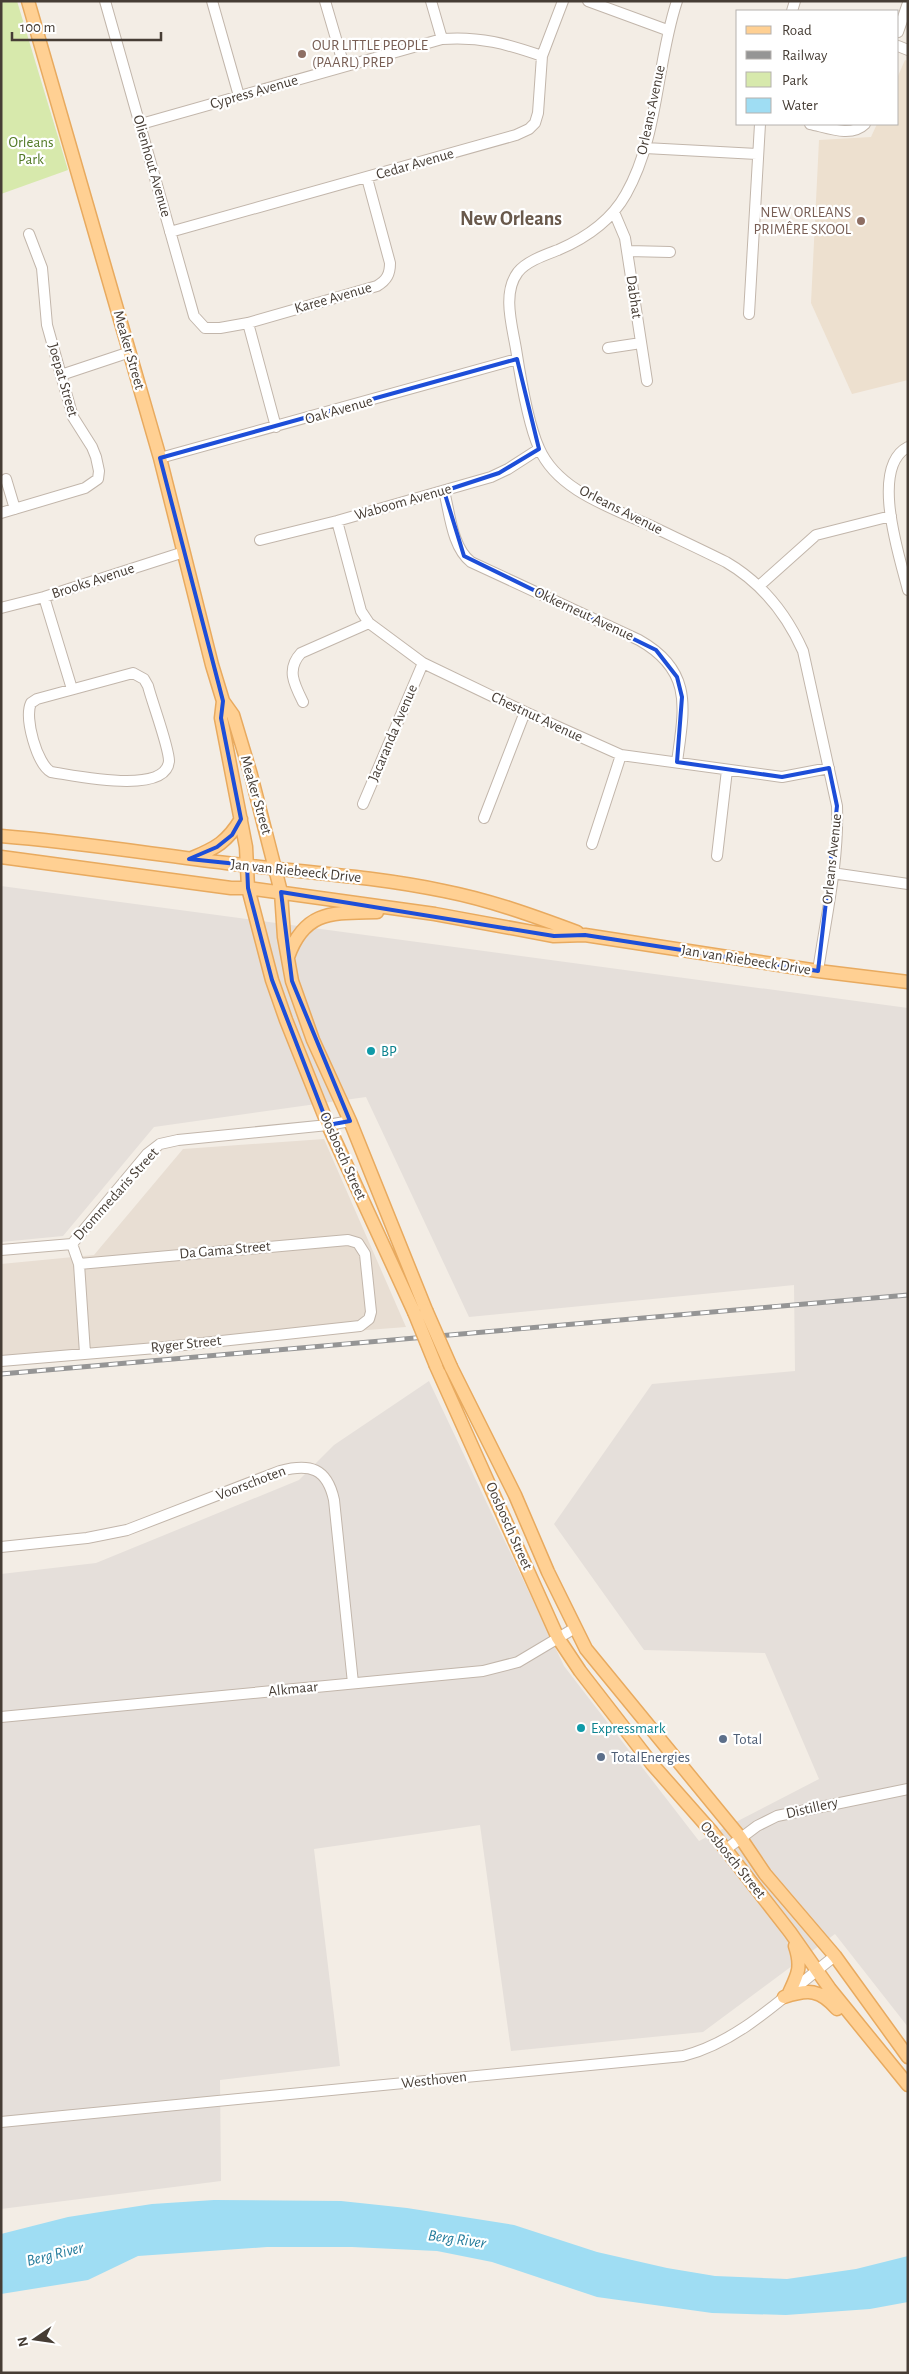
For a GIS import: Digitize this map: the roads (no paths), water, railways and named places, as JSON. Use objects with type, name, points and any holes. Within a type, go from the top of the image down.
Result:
[{"type":"main road","name":"Meaker Street","points":[[28,1],[160,458],[212,665],[223,701],[232,715],[252,775],[281,892]]},
{"type":"main road","name":"Meaker Street","points":[[223,701],[221,718],[242,819],[248,888]]},
{"type":"main road","points":[[189,858],[217,847],[232,835],[242,819]]},
{"type":"main road","name":"Jan van Riebeeck Drive","points":[[1,836],[44,839],[444,891],[509,908],[584,935]]},
{"type":"main road","name":"Jan van Riebeeck Drive","points":[[1,857],[231,888],[281,892],[435,914],[554,936],[584,935],[818,971],[908,982]]},
{"type":"main road","name":"Oosbosch Street","points":[[248,888],[275,988],[328,1125],[420,1311],[451,1367],[515,1494],[548,1572],[586,1649],[740,1837],[765,1874],[835,1956],[908,2057]]},
{"type":"main road","name":"Oosbosch Street","points":[[281,892],[288,958],[299,1003],[313,1040],[350,1121],[420,1311],[436,1366],[558,1638],[580,1671],[646,1757],[725,1850],[790,1932],[830,1989],[908,2085]]},
{"type":"main road","points":[[288,958],[303,928],[321,917],[376,912],[435,914]]},
{"type":"main road","points":[[787,1995],[797,1976],[800,1961],[790,1932]]},
{"type":"main road","points":[[787,1995],[808,1992],[826,1997],[871,2051],[894,2068]]},
{"type":"street","name":"Olienhout Avenue","points":[[105,1],[194,316],[205,328]]},
{"type":"street","points":[[212,1],[239,96]]},
{"type":"street","points":[[325,1],[344,66]]},
{"type":"street","points":[[431,1],[442,39]]},
{"type":"street","name":"Cedar Avenue","points":[[170,232],[367,178],[516,135],[529,129],[535,124],[538,112],[542,56],[563,1]]},
{"type":"street","points":[[588,1],[667,30]]},
{"type":"street","name":"Orleans Avenue","points":[[677,1],[667,30],[645,148],[626,195],[614,212],[586,236],[534,260],[519,271],[511,286],[509,302],[517,359],[539,449],[562,478],[586,495],[746,573],[778,606],[792,629],[802,651],[837,806],[838,823],[818,971]]},
{"type":"street","points":[[899,29],[908,4]]},
{"type":"street","name":"Cypress Avenue","points":[[141,124],[442,39],[466,38],[498,41],[542,56]]},
{"type":"street","points":[[749,314],[760,125]]},
{"type":"street","points":[[815,125],[845,131],[855,130],[862,125]]},
{"type":"street","points":[[645,148],[757,154]]},
{"type":"street","name":"Karee Avenue","points":[[205,328],[212,329],[248,323],[377,286],[386,281],[390,273],[390,263],[367,178]]},
{"type":"street","name":"Dabhat","points":[[614,212],[623,229],[628,251],[647,381]]},
{"type":"street","name":"Joepat Street","points":[[1,513],[85,488],[98,479],[99,471],[92,446],[78,428],[73,417],[47,325],[42,268],[29,234]]},
{"type":"street","points":[[628,251],[670,252]]},
{"type":"street","points":[[248,323],[276,427]]},
{"type":"street","points":[[608,348],[641,343]]},
{"type":"street","points":[[61,375],[130,352]]},
{"type":"street","name":"Oak Avenue","points":[[160,458],[517,359]]},
{"type":"street","points":[[908,448],[895,458],[891,470],[891,516],[904,560],[908,590]]},
{"type":"street","name":"Waboom Avenue","points":[[260,540],[337,521],[499,474],[539,449]]},
{"type":"street","points":[[6,479],[14,509]]},
{"type":"street","name":"Okkerneut Avenue","points":[[444,491],[458,547],[471,562],[639,640],[656,650],[668,663],[677,678],[682,697],[683,712],[677,762]]},
{"type":"street","points":[[759,586],[816,535],[891,516]]},
{"type":"street","name":"Chestnut Avenue","points":[[337,521],[361,611],[369,623],[423,663],[525,712],[622,755],[782,777],[828,768]]},
{"type":"street","name":"Brooks Avenue","points":[[1,608],[44,597],[184,552]]},
{"type":"street","points":[[44,597],[72,689]]},
{"type":"street","points":[[303,702],[292,676],[295,659],[301,652],[369,623]]},
{"type":"street","name":"Jacaranda Avenue","points":[[363,804],[423,663]]},
{"type":"street","points":[[133,674],[144,679],[169,758],[164,771],[158,776],[126,782],[51,772],[45,769],[38,755],[28,709],[30,703],[37,699],[72,689],[133,674]]},
{"type":"street","points":[[484,818],[525,712]]},
{"type":"street","points":[[592,844],[622,755]]},
{"type":"street","points":[[717,856],[727,770]]},
{"type":"street","points":[[832,873],[908,884]]},
{"type":"street","name":"Drommedaris Street","points":[[1,1250],[72,1244],[147,1154],[160,1144],[178,1140],[328,1125],[350,1121]]},
{"type":"street","name":"Da Gama Street","points":[[79,1264],[348,1240],[358,1243],[364,1254],[371,1312],[369,1319]]},
{"type":"street","points":[[72,1244],[79,1264],[85,1353]]},
{"type":"street","name":"Ryger Street","points":[[1,1361],[360,1326],[369,1319]]},
{"type":"street","name":"Voorschoten","points":[[1,1547],[87,1538],[128,1530],[280,1471],[306,1467],[316,1470],[326,1478],[331,1487],[334,1500],[353,1683]]},
{"type":"street","name":"Alkmaar","points":[[1,1717],[501,1668],[518,1662],[576,1628]]},
{"type":"street","name":"Distillery","points":[[725,1850],[757,1826],[790,1812],[908,1789]]},
{"type":"street","name":"Westhoven","points":[[1,2122],[683,2056],[718,2044],[787,1995],[835,1956]]},
{"type":"water","name":"Berg River","points":[[214,2200],[341,2201],[407,2208],[514,2225],[597,2252],[667,2268],[715,2276],[787,2279],[856,2269],[908,2256],[908,2302],[870,2309],[786,2315],[712,2313],[597,2297],[492,2262],[437,2251],[352,2247],[267,2247],[138,2256],[88,2280],[1,2294],[1,2234],[68,2217],[152,2204]]},
{"type":"railway","points":[[1,1374],[908,1295]]},
{"type":"place","name":"OUR LITTLE PEOPLE (PAARL) PREP","points":[[302,54]]},
{"type":"place","name":"NEW ORLEANS PRIMÊRE SKOOL","points":[[861,221]]},
{"type":"place","name":"BP","points":[[371,1051]]},
{"type":"place","name":"Expressmark","points":[[581,1728]]},
{"type":"place","name":"Total","points":[[723,1739]]},
{"type":"place","name":"TotalEnergies","points":[[601,1757]]},
{"type":"district","name":"New Orleans","points":[[511,219]]},
{"type":"park label","name":"Orleans Park","points":[[31,150]]}]
